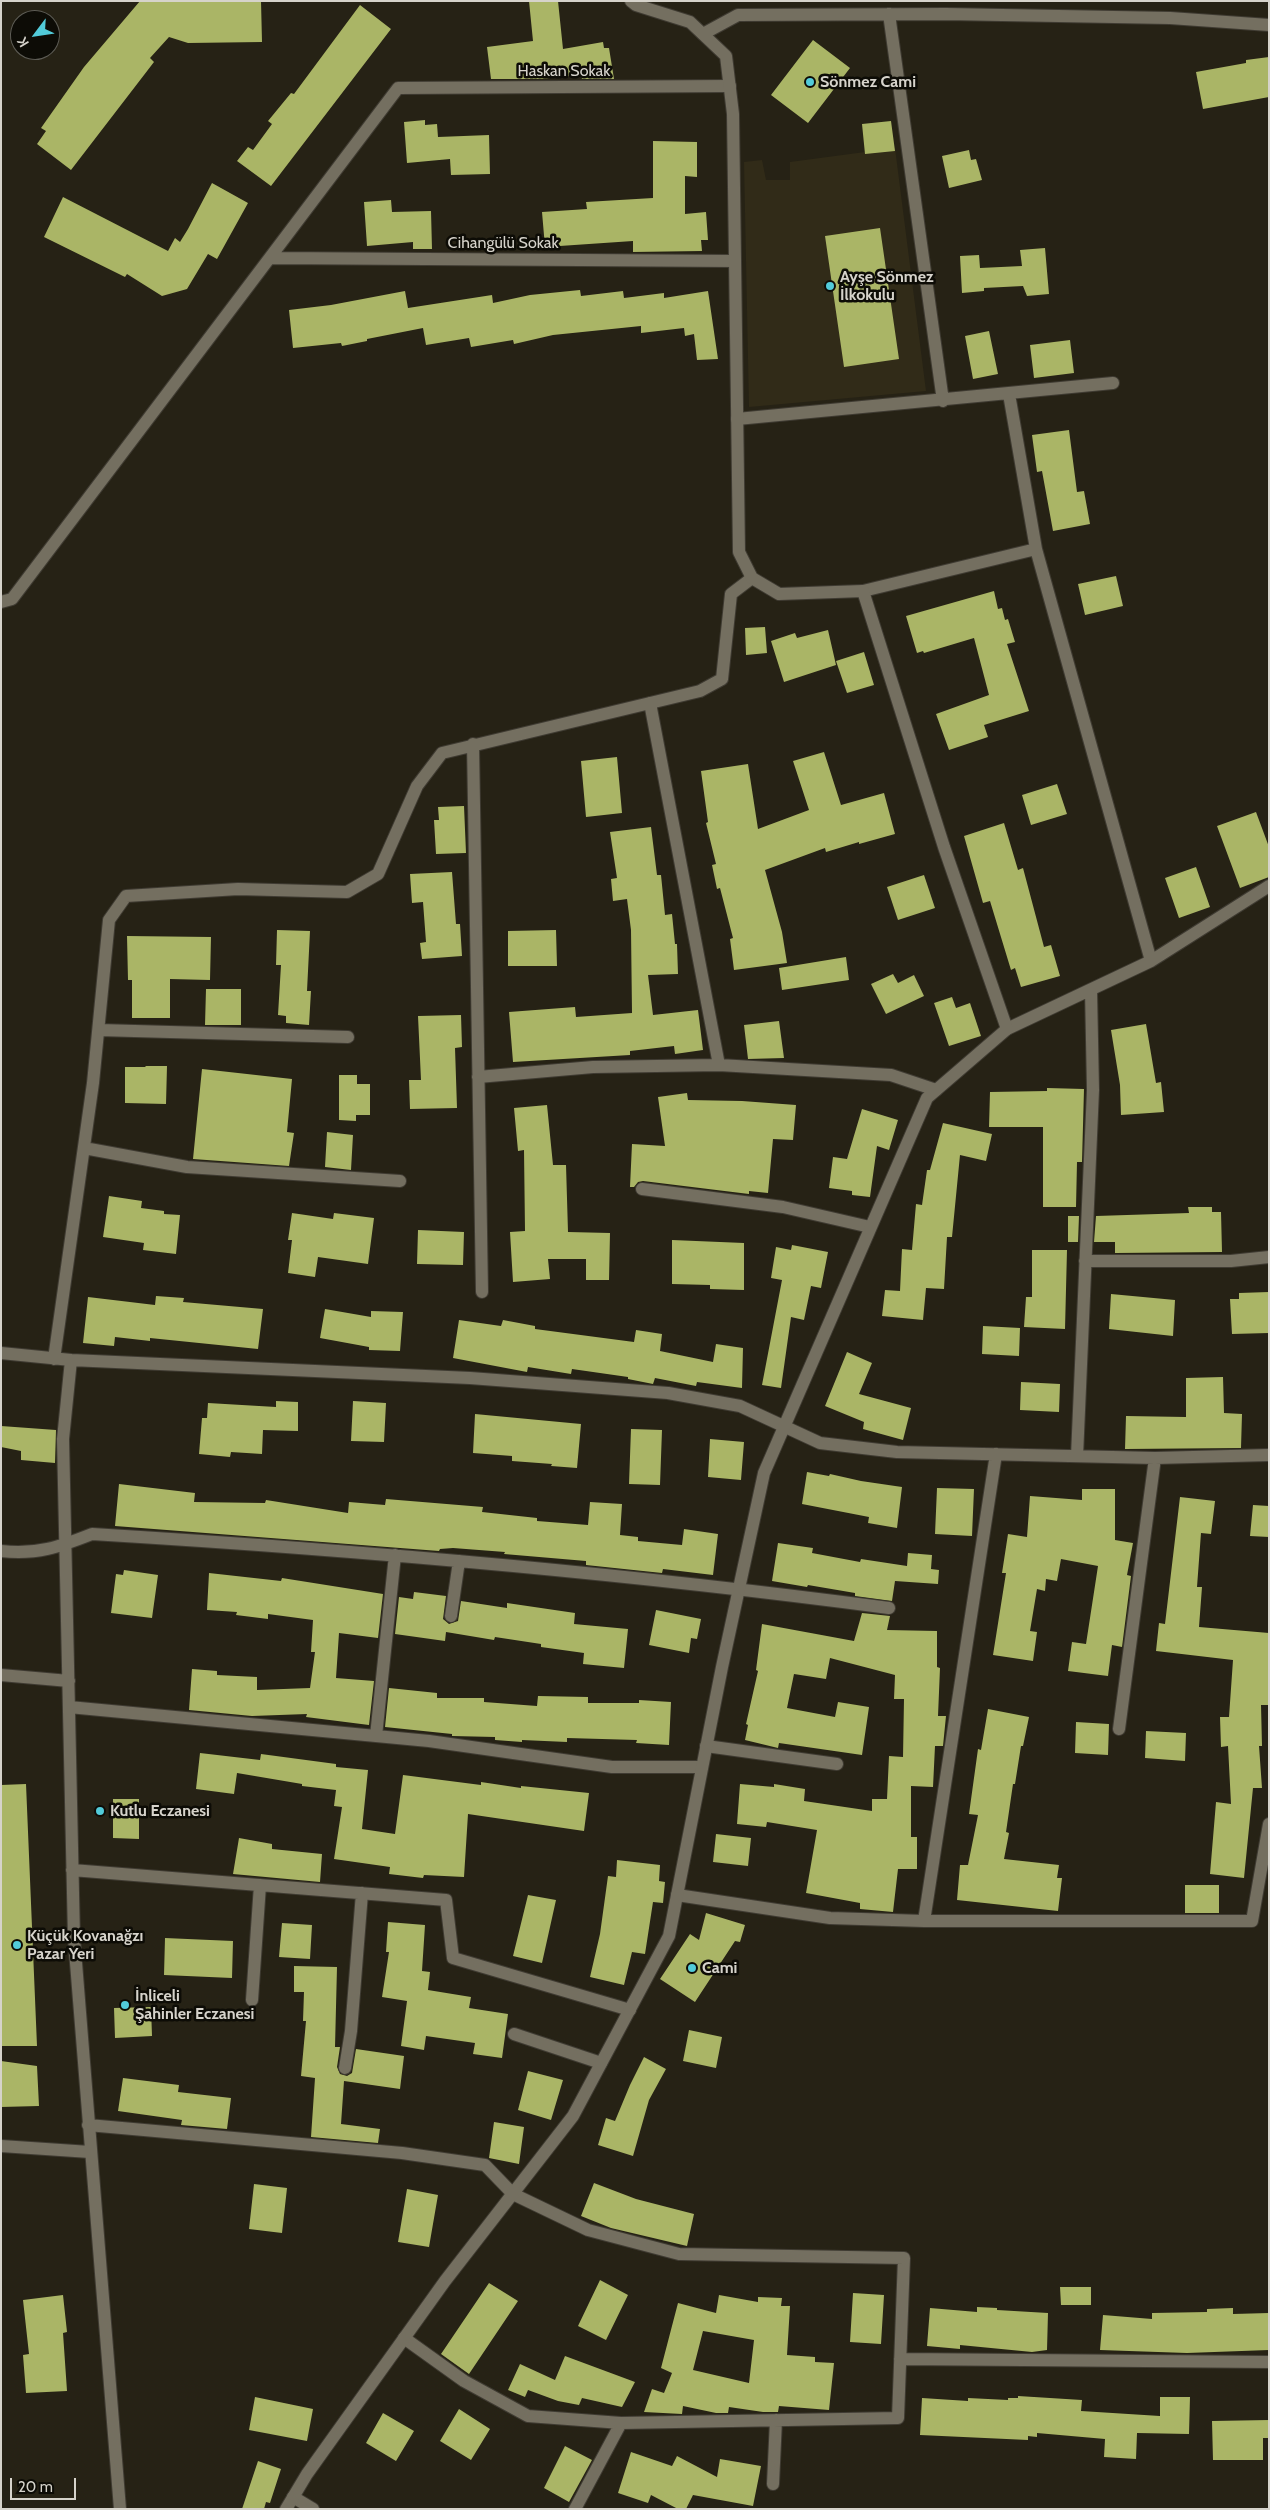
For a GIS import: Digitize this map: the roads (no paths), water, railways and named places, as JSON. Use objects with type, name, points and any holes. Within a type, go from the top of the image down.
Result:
[{"type":"street","points":[[631,1],[636,5],[690,22],[726,56],[733,114],[739,552],[752,578],[779,594],[863,591],[1036,549]]},
{"type":"street","points":[[703,34],[738,15],[889,14],[1170,18],[1269,25]]},
{"type":"street","points":[[889,14],[943,400]]},
{"type":"street","name":"Haskan Sokak","points":[[271,258],[398,88],[730,86]]},
{"type":"street","points":[[1,602],[12,599],[271,258]]},
{"type":"street","name":"Cihangülü Sokak","points":[[271,258],[735,261]]},
{"type":"street","points":[[737,419],[1113,383]]},
{"type":"street","points":[[1009,394],[1036,549],[1151,961]]},
{"type":"street","points":[[54,1359],[84,1148],[99,1030],[110,920],[126,896],[238,889],[347,892],[378,874],[417,786],[442,753],[473,744],[700,691],[722,678],[731,594],[752,578]]},
{"type":"street","points":[[863,591],[944,847],[1006,1029]]},
{"type":"street","points":[[650,703],[718,1065]]},
{"type":"street","points":[[473,744],[482,1292]]},
{"type":"street","points":[[286,2509],[307,2474],[404,2338],[573,2116],[669,1936],[706,1746],[764,1473],[926,1098],[1006,1029],[1151,961],[1269,886]]},
{"type":"street","points":[[1077,1456],[1093,1090],[1090,990]]},
{"type":"street","points":[[99,1030],[348,1037]]},
{"type":"street","points":[[478,1077],[593,1067],[718,1065],[891,1075],[936,1090]]},
{"type":"street","points":[[84,1148],[186,1167],[400,1181]]},
{"type":"street","points":[[642,1189],[783,1207],[870,1227]]},
{"type":"street","points":[[1086,1261],[1231,1261],[1269,1258]]},
{"type":"street","points":[[1,1353],[70,1360],[470,1378],[668,1393],[740,1406],[783,1428],[820,1443],[897,1452],[1155,1458],[1269,1455]]},
{"type":"street","points":[[70,1360],[63,1438],[74,1938],[120,2509]]},
{"type":"street","points":[[924,1921],[996,1454]]},
{"type":"street","points":[[1119,1729],[1155,1458]]},
{"type":"street","points":[[1,1551],[26,1554],[66,1545],[92,1534],[321,1548],[739,1588],[889,1608]]},
{"type":"street","points":[[376,1736],[396,1555]]},
{"type":"street","points":[[451,1616],[459,1561]]},
{"type":"street","points":[[1,1675],[68,1681]]},
{"type":"street","points":[[69,1707],[429,1740],[612,1767],[702,1767]]},
{"type":"street","points":[[706,1746],[837,1764]]},
{"type":"street","points":[[677,1895],[830,1918],[924,1921],[1252,1921],[1269,1824]]},
{"type":"street","points":[[72,1870],[446,1900],[453,1958],[630,2010]]},
{"type":"street","points":[[252,2000],[260,1885]]},
{"type":"street","points":[[345,2068],[351,2031],[362,1893]]},
{"type":"street","points":[[514,2034],[601,2063]]},
{"type":"street","points":[[88,2125],[402,2153],[486,2165],[513,2194],[588,2230],[679,2254],[904,2258],[898,2418],[621,2423],[528,2416],[464,2381],[404,2338]]},
{"type":"street","points":[[1,2146],[90,2152]]},
{"type":"street","points":[[900,2359],[1269,2362]]},
{"type":"street","points":[[772,2484],[776,2420]]},
{"type":"street","points":[[575,2509],[621,2423]]},
{"type":"street","points":[[293,2497],[313,2509]]},
{"type":"place","name":"Sönmez Cami","points":[[810,82]]},
{"type":"place","name":"Ayşe Sönmez İlkokulu","points":[[830,286]]},
{"type":"place","name":"Kutlu Eczanesi","points":[[100,1811]]},
{"type":"place","name":"Küçük Kovanağzı Pazar Yeri","points":[[17,1945]]},
{"type":"place","name":"Cami","points":[[692,1968]]},
{"type":"place","name":"İnliceli Şahinler Eczanesi","points":[[125,2005]]}]
